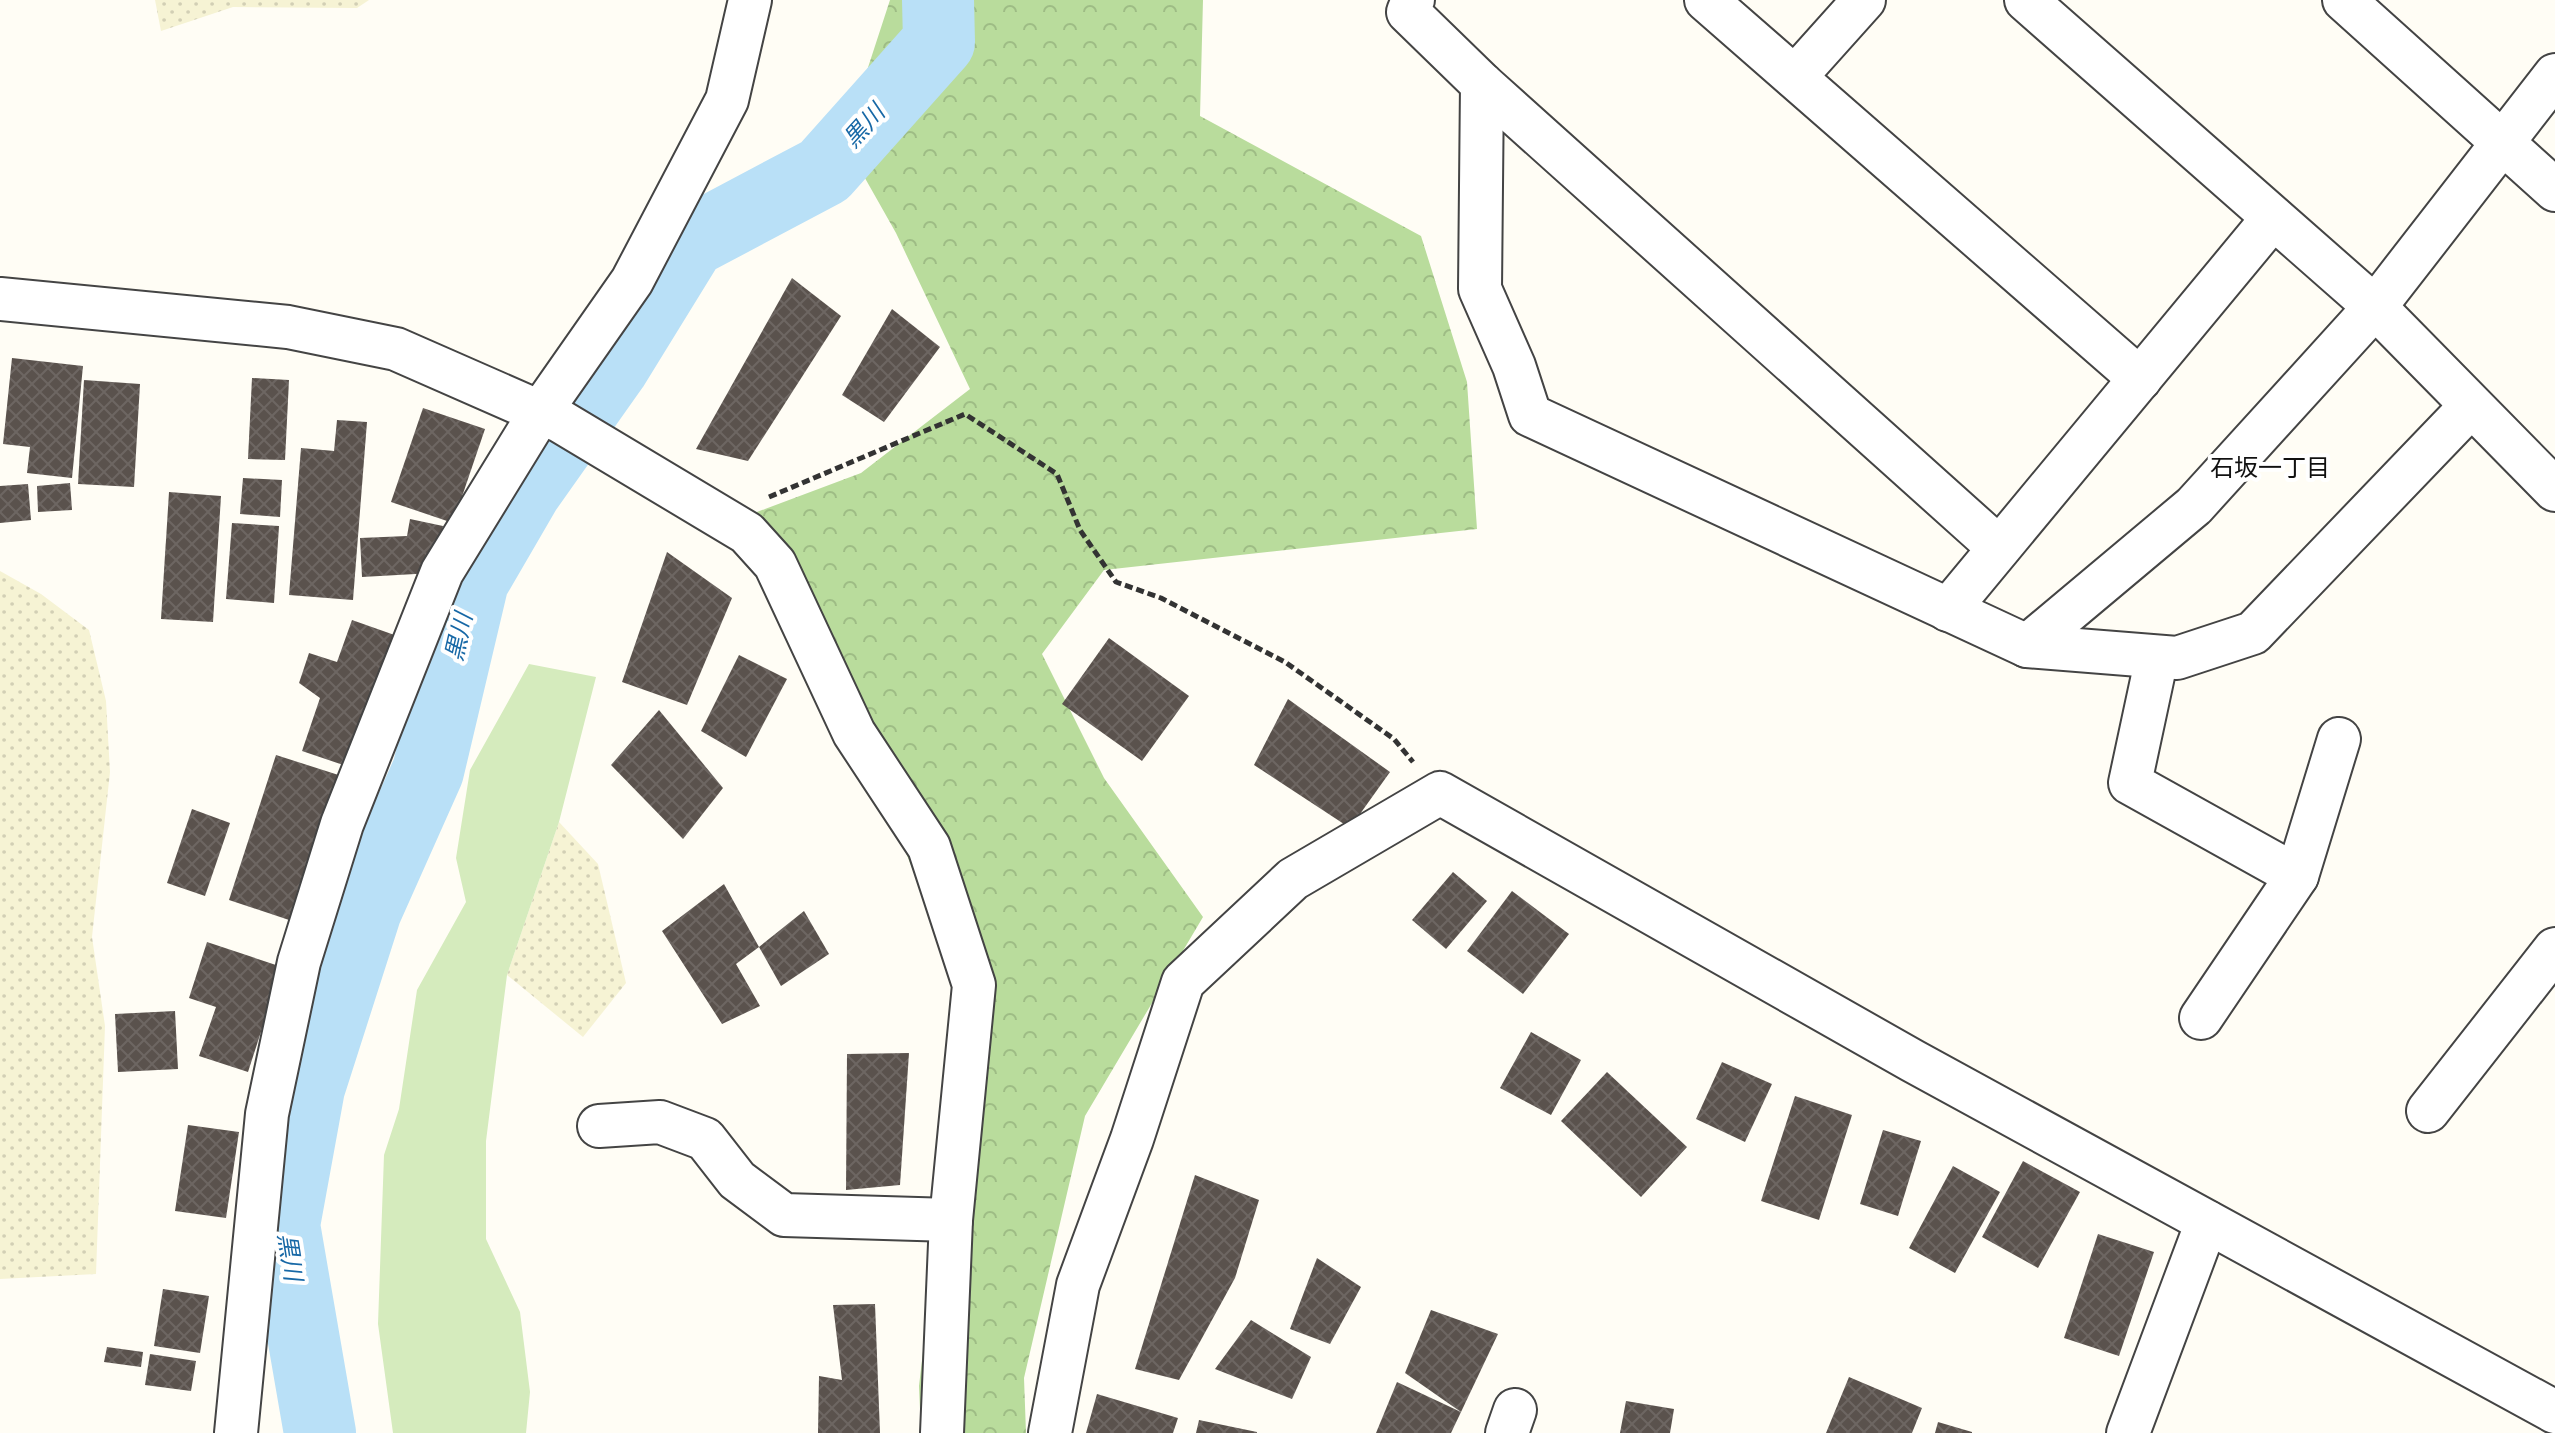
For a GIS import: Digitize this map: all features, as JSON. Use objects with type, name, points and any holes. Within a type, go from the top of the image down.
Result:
[{"type":"street","points":[[236,1433],[267,1114],[299,962],[342,824],[442,572],[551,416],[632,281],[727,100],[750,0]]},
{"type":"street","points":[[1413,0],[1408,12],[1482,84],[1999,548]]},
{"type":"street","points":[[1706,0],[2140,379]]},
{"type":"street","points":[[1795,77],[1864,0]]},
{"type":"street","points":[[2026,0],[2375,307],[2555,490]]},
{"type":"street","points":[[2344,0],[2555,190]]},
{"type":"street","points":[[2027,646],[2194,506],[2375,307],[2555,75]]},
{"type":"street","points":[[1482,84],[1480,289],[1514,366],[1530,415],[2027,646],[2177,658],[2253,633],[2470,407]]},
{"type":"street","points":[[1948,610],[2273,218]]},
{"type":"street","points":[[0,299],[288,327],[396,349],[551,416],[747,533],[775,564],[854,733],[929,847],[974,985],[951,1220],[942,1433]]},
{"type":"street","points":[[2157,657],[2130,783],[2297,876]]},
{"type":"street","points":[[2201,1018],[2297,876],[2339,739]]},
{"type":"street","points":[[1050,1433],[1078,1285],[1132,1139],[1183,982],[1293,879],[1440,793],[1913,1061],[2554,1409]]},
{"type":"street","points":[[2428,1111],[2555,949]]},
{"type":"street","points":[[599,1126],[660,1122],[705,1139],[737,1180],[784,1215],[951,1220]]},
{"type":"street","points":[[2128,1433],[2207,1222]]},
{"type":"path","points":[[704,507],[965,414],[1057,474],[1080,530],[1116,582],[1161,598],[1285,662],[1394,739],[1440,793]]},
{"type":"shaded area","points":[[155,0],[369,0],[357,8],[233,7],[161,31]]},
{"type":"shaded area","points":[[0,571],[41,594],[89,630],[106,701],[110,772],[92,937],[105,1026],[96,1274],[0,1279]]},
{"type":"shaded area","points":[[559,822],[598,864],[626,983],[583,1037],[507,975]]},
{"type":"green space","points":[[890,0],[1203,0],[1200,116],[1421,236],[1467,382],[1477,529],[1104,570],[1042,654],[1104,778],[1203,917],[1085,1116],[1024,1378],[1026,1433],[921,1433],[919,1386],[964,1001],[829,656],[749,515],[861,473],[970,389],[896,233],[844,141]]},
{"type":"green space","points":[[529,664],[596,677],[559,822],[507,975],[486,1141],[486,1239],[520,1312],[530,1392],[526,1433],[393,1433],[378,1324],[384,1155],[399,1109],[417,990],[466,902],[456,858],[470,770]]},
{"type":"building","points":[[792,278],[841,316],[748,461],[696,449]]},
{"type":"building","points":[[892,309],[940,347],[884,422],[842,395]]},
{"type":"building","points":[[12,358],[83,366],[72,478],[27,473],[30,447],[3,444]]},
{"type":"building","points":[[252,378],[289,380],[285,460],[248,459]]},
{"type":"building","points":[[84,380],[140,384],[134,487],[78,484]]},
{"type":"building","points":[[423,408],[485,429],[453,523],[391,502]]},
{"type":"building","points":[[337,420],[367,422],[353,600],[289,595],[301,448],[334,451]]},
{"type":"building","points":[[243,478],[282,480],[280,517],[240,514]]},
{"type":"building","points":[[70,483],[72,510],[38,512],[37,486]]},
{"type":"building","points":[[28,484],[31,520],[0,523],[0,486]]},
{"type":"building","points":[[169,492],[221,496],[213,622],[161,619]]},
{"type":"building","points":[[410,519],[443,526],[433,573],[362,577],[360,538],[407,536]]},
{"type":"building","points":[[232,523],[279,526],[274,603],[226,599]]},
{"type":"building","points":[[667,552],[732,598],[687,705],[622,682]]},
{"type":"building","points":[[352,620],[403,638],[358,770],[302,751],[320,698],[299,683],[309,653],[337,662]]},
{"type":"building","points":[[1109,638],[1189,696],[1142,761],[1062,704]]},
{"type":"building","points":[[739,655],[787,679],[746,757],[701,731]]},
{"type":"building","points":[[1288,699],[1390,772],[1350,828],[1254,765]]},
{"type":"building","points":[[659,710],[723,788],[683,839],[611,765]]},
{"type":"building","points":[[276,755],[351,779],[304,925],[229,900]]},
{"type":"building","points":[[192,809],[230,823],[205,896],[167,883]]},
{"type":"building","points":[[1453,872],[1487,901],[1446,949],[1412,920]]},
{"type":"building","points":[[724,884],[759,947],[736,964],[760,1006],[722,1024],[662,931]]},
{"type":"building","points":[[1512,891],[1569,934],[1523,994],[1467,951]]},
{"type":"building","points":[[804,911],[829,954],[781,986],[759,947]]},
{"type":"building","points":[[207,942],[282,967],[248,1072],[199,1056],[216,1007],[189,998]]},
{"type":"building","points":[[175,1011],[178,1069],[118,1072],[115,1014]]},
{"type":"building","points":[[1531,1032],[1581,1060],[1551,1115],[1500,1088]]},
{"type":"building","points":[[909,1053],[900,1185],[846,1190],[847,1054]]},
{"type":"building","points":[[1722,1062],[1772,1084],[1745,1142],[1696,1119]]},
{"type":"building","points":[[1607,1072],[1687,1147],[1641,1197],[1561,1121]]},
{"type":"building","points":[[1795,1096],[1852,1115],[1819,1220],[1761,1201]]},
{"type":"building","points":[[188,1125],[239,1132],[226,1218],[175,1211]]},
{"type":"building","points":[[1883,1130],[1921,1141],[1898,1216],[1860,1204]]},
{"type":"building","points":[[2023,1161],[2080,1192],[2038,1268],[1982,1237]]},
{"type":"building","points":[[1953,1166],[2000,1192],[1955,1273],[1909,1248]]},
{"type":"building","points":[[1195,1175],[1259,1200],[1235,1278],[1179,1380],[1135,1369]]},
{"type":"building","points":[[2098,1234],[2154,1252],[2119,1356],[2064,1338]]},
{"type":"building","points":[[1317,1258],[1361,1287],[1330,1344],[1290,1329]]},
{"type":"building","points":[[163,1289],[209,1296],[200,1353],[154,1346]]},
{"type":"building","points":[[875,1304],[880,1433],[818,1433],[819,1376],[842,1380],[833,1305]]},
{"type":"building","points":[[1431,1310],[1498,1334],[1461,1412],[1405,1373]]},
{"type":"building","points":[[1251,1320],[1311,1357],[1292,1399],[1215,1369]]},
{"type":"building","points":[[107,1347],[143,1352],[141,1367],[104,1362]]},
{"type":"building","points":[[150,1354],[196,1361],[191,1391],[145,1385]]},
{"type":"building","points":[[1849,1377],[1922,1408],[1912,1433],[1826,1433]]},
{"type":"building","points":[[1397,1382],[1461,1412],[1451,1433],[1376,1433]]},
{"type":"building","points":[[1097,1394],[1178,1418],[1173,1433],[1086,1433]]},
{"type":"building","points":[[1626,1401],[1674,1409],[1670,1433],[1620,1433]]},
{"type":"building","points":[[1199,1420],[1257,1432],[1257,1433],[1196,1433]]},
{"type":"building","points":[[1938,1422],[1972,1432],[1972,1433],[1935,1433]]},
{"type":"waterway","name":"黒川","points":[[320,1433],[284,1225],[309,1088],[366,910],[428,771],[473,581],[526,490],[613,367],[690,242],[824,171],[939,42],[938,0]]},
{"type":"district","name":"石坂一丁目","points":[[2270,468]]}]
